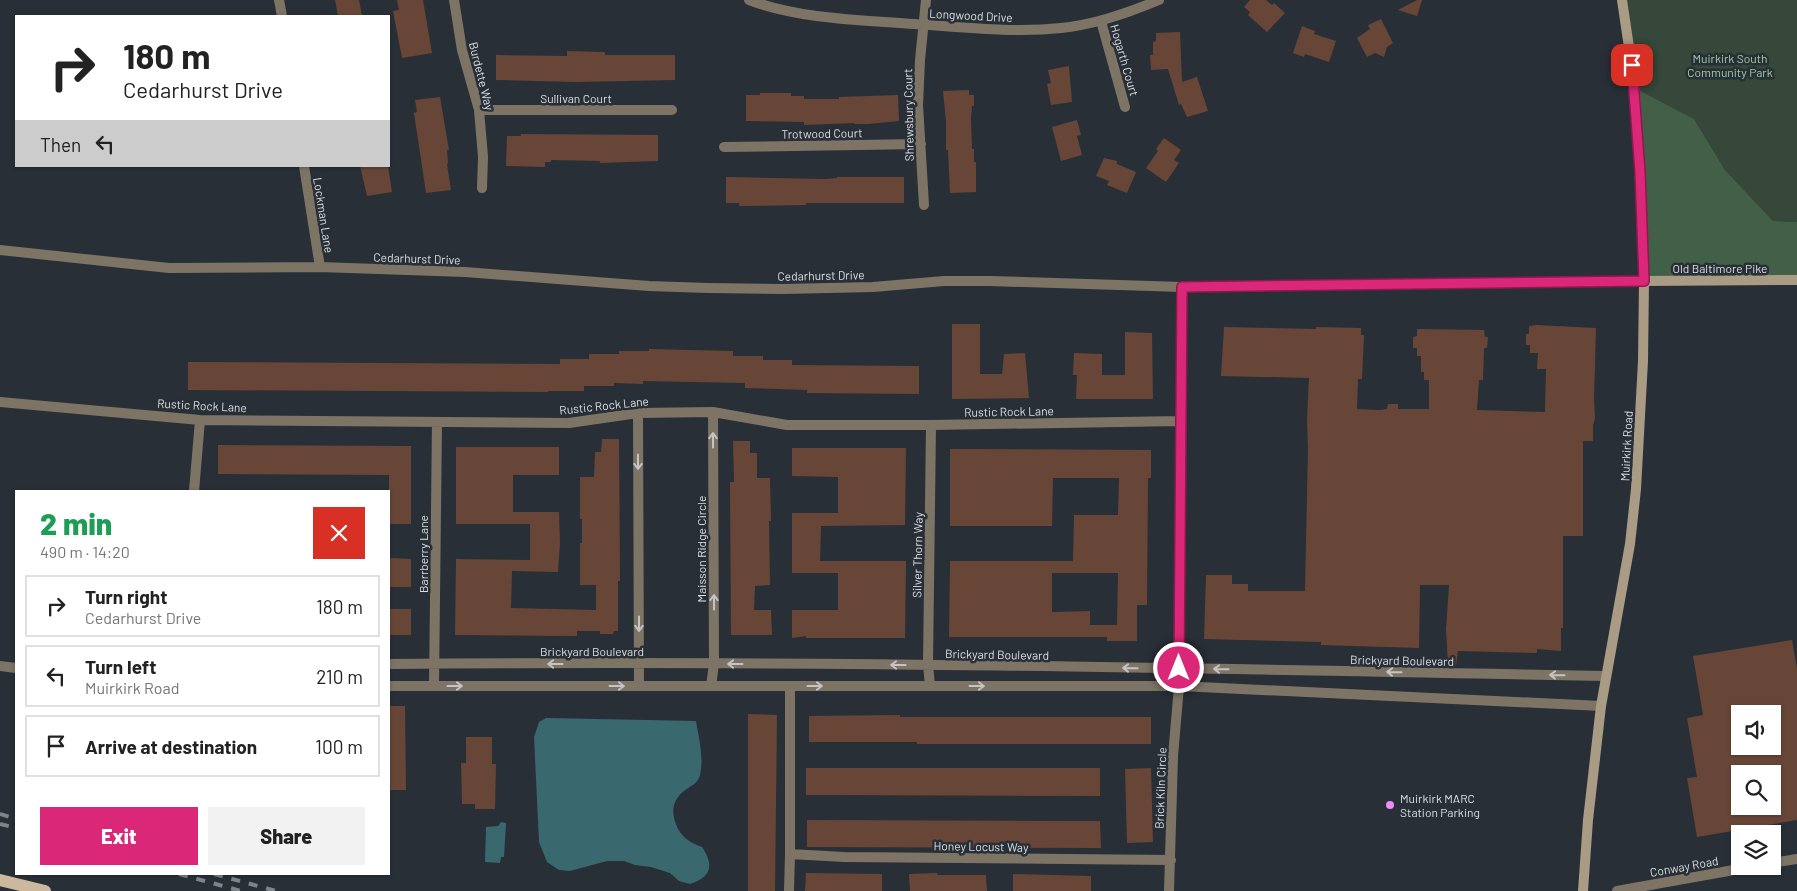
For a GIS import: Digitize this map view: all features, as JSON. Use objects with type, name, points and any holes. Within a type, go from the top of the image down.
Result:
[{"type":"main road","name":"Muirkirk Road","points":[[1584,891],[1588,820],[1601,706],[1630,544],[1636,489],[1643,361],[1644,281],[1640,172],[1634,81],[1622,0]]},
{"type":"main road","name":"Old Baltimore Pike","points":[[1644,281],[1797,280]]},
{"type":"main road","points":[[0,880],[45,891]]},
{"type":"street","points":[[279,0],[282,15]]},
{"type":"street","name":"Burdette Way","points":[[454,0],[462,50],[479,110],[483,157],[482,188]]},
{"type":"street","name":"Longwood Drive","points":[[749,0],[764,6],[846,19],[993,30],[1063,28],[1101,21],[1159,0]]},
{"type":"street","name":"Shrewsbury Court","points":[[924,205],[918,96],[926,0]]},
{"type":"street","name":"Hogarth Court","points":[[1101,21],[1125,106]]},
{"type":"street","name":"Sullivan Court","points":[[479,110],[672,110]]},
{"type":"street","name":"Trotwood Court","points":[[724,147],[920,144]]},
{"type":"street","name":"Lockman Lane","points":[[304,167],[320,267]]},
{"type":"street","name":"Cedarhurst Drive","points":[[0,250],[169,268],[320,267],[498,273],[649,286],[708,288],[873,287],[944,281],[1182,287],[1644,281]]},
{"type":"street","name":"Brick Kiln Circle","points":[[1169,891],[1173,756],[1179,686],[1182,287]]},
{"type":"street","name":"Rustic Rock Lane","points":[[0,402],[200,420],[569,423],[638,413],[713,412],[787,425],[1180,421]]},
{"type":"street","name":"Maisson Ridge Circle","points":[[711,686],[714,664],[713,412]]},
{"type":"street","points":[[638,413],[639,686]]},
{"type":"street","points":[[194,490],[200,420]]},
{"type":"street","name":"Barrberry Lane","points":[[434,686],[436,422]]},
{"type":"street","name":"Silver Thorn Way","points":[[930,686],[928,665],[931,425]]},
{"type":"street","name":"Brickyard Boulevard","points":[[390,664],[928,665],[1606,676]]},
{"type":"street","points":[[0,666],[15,668]]},
{"type":"street","points":[[390,686],[1179,686],[1601,706]]},
{"type":"street","points":[[788,891],[790,854],[790,686]]},
{"type":"street","name":"Honey Locust Way","points":[[790,854],[844,857],[1171,860]]},
{"type":"street","points":[[1781,862],[1797,859]]},
{"type":"street","name":"Conway Road","points":[[1617,891],[1731,870]]},
{"type":"green space","name":"Muirkirk South Community Park","points":[[1621,0],[1797,0],[1797,222],[1773,221],[1725,170],[1694,119],[1635,88]]},
{"type":"green space","points":[[1635,88],[1694,119],[1725,170],[1773,221],[1797,222],[1797,280],[1644,281]]},
{"type":"water","points":[[546,718],[696,721],[701,755],[700,775],[696,783],[684,791],[677,799],[673,813],[680,832],[688,840],[702,847],[706,853],[709,865],[707,874],[690,884],[679,881],[670,873],[624,861],[607,861],[570,871],[559,870],[547,862],[539,842],[534,737],[539,722]]},
{"type":"water","points":[[501,822],[506,823],[504,857],[501,857],[500,863],[485,862],[486,827],[498,826]]},
{"type":"building","points":[[335,0],[359,0],[362,15],[338,15]]},
{"type":"building","points":[[397,0],[423,0],[432,53],[402,58],[393,11],[399,10]]},
{"type":"building","points":[[1250,0],[1266,0],[1272,5],[1274,3],[1285,13],[1267,32],[1248,15],[1250,12],[1244,7]]},
{"type":"building","points":[[1417,0],[1422,0],[1417,16],[1398,10]]},
{"type":"building","points":[[1381,19],[1393,43],[1387,47],[1384,57],[1375,53],[1367,57],[1357,38],[1370,29],[1368,25]]},
{"type":"building","points":[[1302,26],[1315,31],[1314,34],[1336,41],[1329,62],[1305,54],[1304,57],[1293,53]]},
{"type":"building","points":[[1180,32],[1182,82],[1197,77],[1208,111],[1187,117],[1181,104],[1179,105],[1168,69],[1151,70],[1150,55],[1153,55],[1153,42],[1156,41],[1156,33]]},
{"type":"building","points":[[567,51],[605,52],[605,55],[675,55],[675,80],[576,82],[496,80],[496,55],[567,56]]},
{"type":"building","points":[[1069,66],[1072,102],[1051,105],[1047,84],[1051,83],[1048,70]]},
{"type":"building","points":[[969,90],[969,95],[974,95],[971,119],[972,149],[974,149],[974,162],[976,162],[976,192],[950,193],[943,91]]},
{"type":"building","points":[[760,93],[791,93],[791,96],[804,96],[804,99],[898,95],[899,121],[868,124],[804,125],[804,122],[746,121],[746,95],[760,95]]},
{"type":"building","points":[[440,97],[449,150],[447,150],[447,164],[451,190],[426,193],[414,113],[417,112],[415,100]]},
{"type":"building","points":[[1077,120],[1081,135],[1077,136],[1082,155],[1061,161],[1052,127]]},
{"type":"building","points":[[521,134],[658,135],[658,161],[600,163],[600,161],[551,160],[551,162],[545,162],[545,167],[506,166],[507,136],[521,136]]},
{"type":"building","points":[[1164,138],[1181,150],[1174,160],[1179,163],[1166,182],[1146,168],[1158,151],[1156,149]]},
{"type":"building","points":[[1104,158],[1117,161],[1117,164],[1136,172],[1127,193],[1107,185],[1109,181],[1096,176]]},
{"type":"building","points":[[360,167],[388,167],[392,192],[367,196]]},
{"type":"building","points":[[726,177],[825,179],[837,177],[904,177],[904,203],[806,203],[806,205],[739,206],[739,203],[726,203]]},
{"type":"building","points":[[952,324],[980,324],[980,374],[1002,374],[1004,354],[1025,353],[1029,398],[952,399]]},
{"type":"building","points":[[1529,326],[1596,328],[1593,441],[1583,441],[1583,536],[1563,536],[1563,628],[1561,628],[1561,651],[1537,649],[1537,653],[1458,651],[1456,666],[1448,666],[1446,629],[1449,585],[1420,585],[1419,648],[1321,645],[1321,642],[1204,639],[1206,575],[1232,575],[1232,584],[1248,584],[1248,591],[1305,591],[1309,378],[1221,376],[1224,327],[1361,328],[1361,335],[1364,335],[1362,379],[1358,379],[1357,409],[1380,410],[1387,409],[1388,404],[1398,404],[1398,409],[1429,409],[1429,380],[1424,380],[1424,372],[1421,372],[1421,356],[1417,356],[1417,348],[1413,348],[1413,337],[1417,336],[1417,329],[1484,330],[1485,337],[1488,337],[1487,348],[1484,348],[1483,380],[1479,380],[1477,410],[1545,412],[1546,369],[1537,369],[1538,353],[1530,353],[1530,345],[1526,345],[1526,334],[1529,334]]},
{"type":"building","points":[[1125,332],[1152,333],[1153,399],[1076,399],[1077,375],[1073,375],[1074,353],[1102,354],[1102,375],[1125,375]]},
{"type":"building","points":[[649,349],[733,351],[733,356],[763,356],[763,360],[792,360],[792,365],[919,366],[919,394],[807,393],[807,390],[745,388],[745,383],[643,381],[643,384],[614,383],[614,386],[584,386],[584,391],[549,392],[188,390],[188,362],[560,364],[560,359],[589,359],[589,354],[619,354],[619,351],[649,351]]},
{"type":"building","points":[[602,439],[619,439],[620,581],[618,581],[618,631],[614,631],[613,634],[600,634],[600,631],[577,631],[577,636],[455,635],[456,559],[530,560],[530,524],[456,524],[456,447],[559,447],[559,475],[513,475],[513,512],[559,512],[560,543],[558,572],[512,571],[511,608],[596,610],[596,585],[580,585],[582,519],[580,519],[580,477],[594,477],[595,452],[601,452]]},
{"type":"building","points":[[733,441],[750,441],[750,453],[757,453],[757,478],[770,478],[770,585],[755,586],[754,610],[771,610],[772,635],[731,635],[730,482],[734,482]]},
{"type":"building","points":[[218,445],[411,446],[411,524],[390,524],[389,475],[218,474]]},
{"type":"building","points":[[792,448],[906,448],[905,525],[821,526],[820,561],[906,561],[905,638],[806,638],[806,636],[792,638],[792,610],[838,610],[838,573],[792,573],[792,513],[838,513],[838,477],[792,476]]},
{"type":"building","points":[[950,449],[1151,450],[1151,478],[1148,478],[1147,605],[1137,605],[1137,641],[1107,641],[1107,637],[949,637],[950,561],[1073,561],[1074,515],[1118,515],[1119,478],[1053,478],[1052,526],[950,526]],"holes":[[[1052,573],[1118,573],[1117,625],[1090,625],[1090,611],[1052,612]]]},
{"type":"building","points":[[390,558],[411,559],[411,587],[390,587]]},
{"type":"building","points":[[390,609],[411,609],[411,635],[390,635]]},
{"type":"building","points":[[1792,640],[1797,669],[1797,820],[1768,825],[1731,825],[1731,831],[1697,837],[1687,778],[1697,777],[1687,718],[1703,715],[1693,656]]},
{"type":"building","points":[[390,706],[405,706],[406,790],[390,790]]},
{"type":"building","points":[[748,714],[777,715],[775,891],[748,891]]},
{"type":"building","points":[[900,715],[900,717],[1151,717],[1151,744],[809,742],[809,716]]},
{"type":"building","points":[[466,737],[492,737],[492,764],[496,764],[495,809],[475,809],[475,804],[462,804],[461,763],[466,763]]},
{"type":"building","points":[[806,768],[1100,768],[1100,796],[806,795]]},
{"type":"building","points":[[1151,768],[1153,842],[1127,843],[1125,769]]},
{"type":"building","points":[[807,820],[1100,821],[1101,848],[807,847]]},
{"type":"building","points":[[806,873],[882,874],[882,891],[805,891]]},
{"type":"building","points":[[937,873],[938,875],[986,875],[987,891],[910,891],[909,874]]},
{"type":"building","points":[[1013,874],[1091,876],[1091,891],[1013,891]]},
{"type":"railway","points":[[0,814],[15,819]]},
{"type":"railway","points":[[0,824],[15,828]]},
{"type":"railway","points":[[183,875],[241,891]]},
{"type":"railway","points":[[218,875],[276,891]]},
{"type":"place","name":"Muirkirk MARC Station Parking","points":[[1390,805]]},
{"type":"route","points":[[1179,668],[1182,287],[1644,281],[1640,172],[1632,65]]}]
